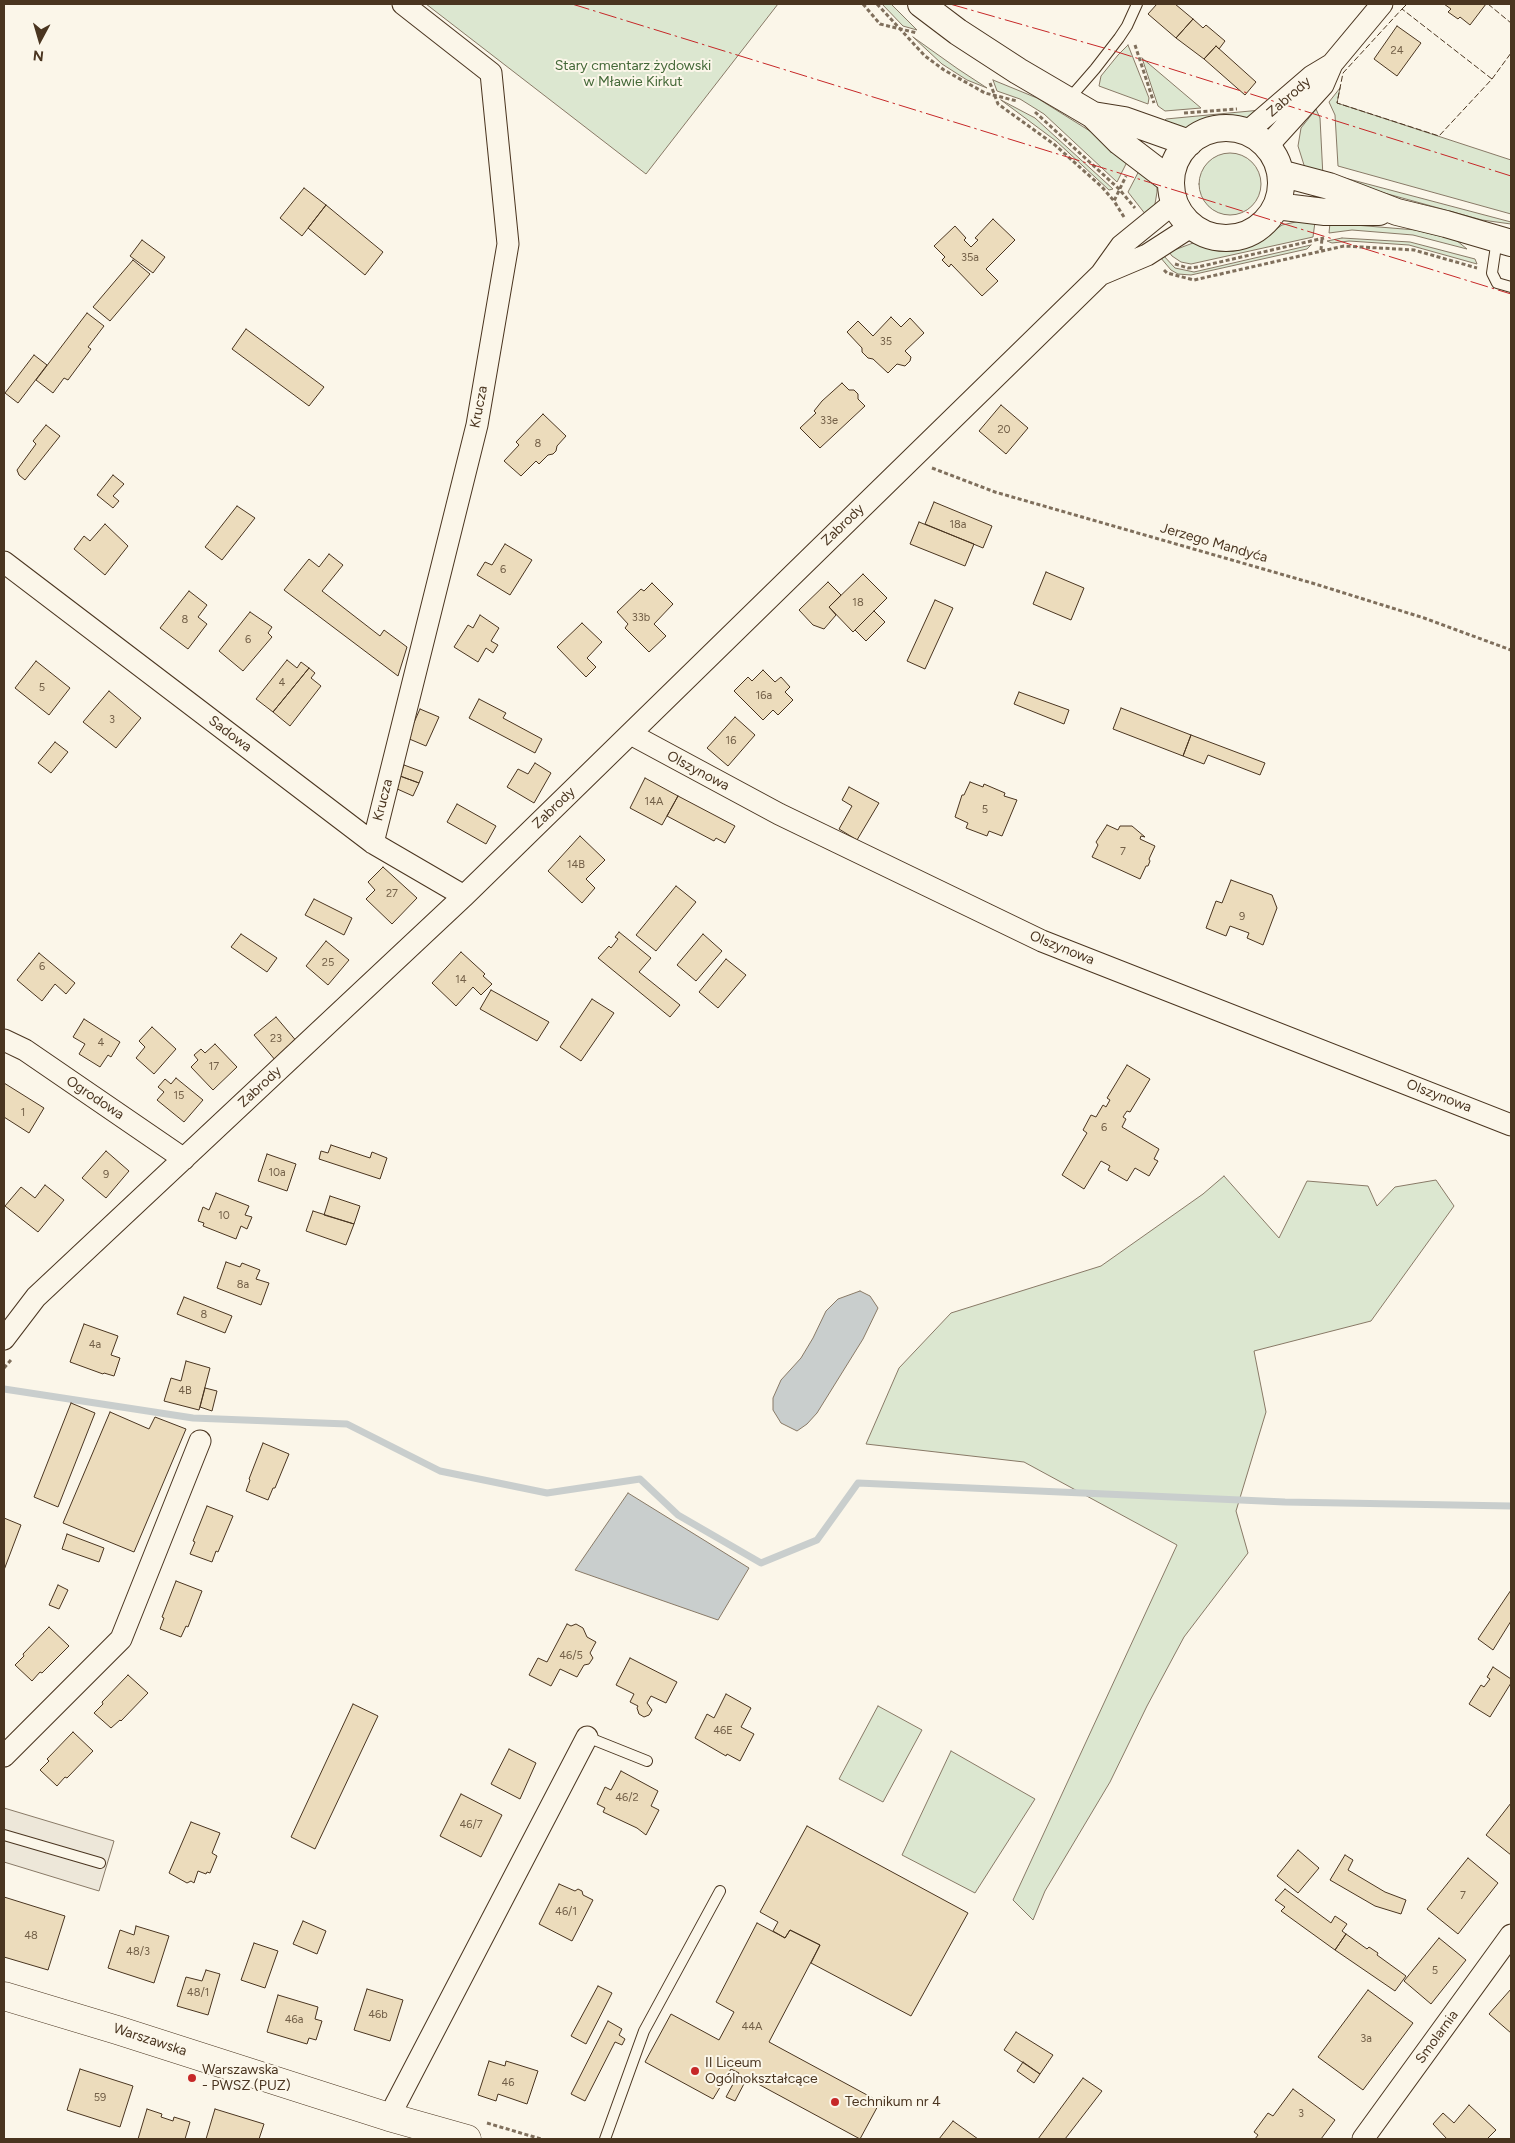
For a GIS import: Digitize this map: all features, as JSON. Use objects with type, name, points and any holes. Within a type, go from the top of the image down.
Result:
[{"type":"main road","name":"Warszawska","points":[[4,1996],[389,2117],[468,2139]]},
{"type":"street","name":"Krucza","points":[[373,843],[477,425],[508,244],[491,73],[403,4]]},
{"type":"street","points":[[921,4],[958,32],[1067,101],[1093,115],[1173,191]]},
{"type":"street","name":"Zabrody","points":[[1269,148],[1273,140],[1323,85],[1332,64],[1382,4]]},
{"type":"street","name":"Zabrody","points":[[1246,120],[1332,64]]},
{"type":"street","points":[[1093,115],[1124,120],[1189,143]]},
{"type":"street","points":[[1246,120],[1259,139],[1269,148],[1276,160],[1280,173],[1280,195],[1276,206],[1267,220],[1254,231],[1239,237],[1222,238],[1206,234],[1192,226],[1179,211],[1173,191],[1177,161],[1189,143],[1202,134],[1216,129],[1232,129],[1246,120]]},
{"type":"street","points":[[1280,173],[1329,186],[1397,212],[1504,241]]},
{"type":"street","name":"Zabrody","points":[[4,1339],[36,1297],[464,896],[1101,274],[1121,246],[1173,191]]},
{"type":"street","points":[[1276,206],[1325,212],[1397,212]]},
{"type":"street","name":"Zabrody","points":[[1101,274],[1147,255],[1192,226]]},
{"type":"street","name":"Sadowa","points":[[4,562],[373,843],[464,896]]},
{"type":"street","name":"Olszynowa","points":[[632,732],[638,738],[779,814],[1042,941],[1511,1125]]},
{"type":"street","name":"Ogrodowa","points":[[4,1040],[25,1050],[184,1159]]},
{"type":"street","points":[[4,1756],[121,1639],[200,1441]]},
{"type":"street","points":[[389,2117],[587,1737]]},
{"type":"street","name":"Smolarnia","points":[[1363,2139],[1511,1936]]},
{"type":"lane","points":[[1067,101],[1095,69],[1128,26],[1137,4]]},
{"type":"lane","points":[[1504,241],[1492,273],[1497,283],[1511,287]]},
{"type":"lane","points":[[587,1737],[646,1762]]},
{"type":"lane","points":[[4,1835],[100,1863]]},
{"type":"lane","points":[[605,2139],[644,2031],[720,1890]]},
{"type":"path","points":[[863,4],[880,24],[916,33],[924,38]]},
{"type":"path","points":[[1138,41],[1135,45],[1155,108]]},
{"type":"path","points":[[983,78],[990,83],[998,104],[1055,145],[1102,187],[1127,221]]},
{"type":"path","points":[[1177,113],[1246,120]]},
{"type":"path","points":[[1114,201],[1127,174]]},
{"type":"path","points":[[1147,255],[1167,273],[1194,280],[1344,246],[1414,250],[1492,273]]},
{"type":"path","name":"Jerzego Mandyća","points":[[910,460],[994,492],[1350,594],[1424,618],[1511,650]]},
{"type":"green space","name":"Stary cmentarz żydowski w Mławie Kirkut","points":[[426,4],[778,4],[646,174]]},
{"type":"green space","points":[[882,4],[891,4],[917,30],[903,26]]},
{"type":"green space","points":[[913,37],[987,88],[967,80],[942,64]]},
{"type":"green space","points":[[1128,45],[1149,98],[1148,104],[1099,86],[1101,76]]},
{"type":"green space","points":[[1142,58],[1201,108],[1165,111],[1158,106]]},
{"type":"green space","points":[[993,80],[1037,98],[1130,156],[1117,182],[1044,114],[1020,99],[997,91]]},
{"type":"green space","points":[[1340,88],[1337,103],[1511,160],[1511,214],[1338,166],[1335,115],[1329,102]]},
{"type":"green space","points":[[1001,100],[1035,118],[1113,189],[1109,190],[1056,141]]},
{"type":"green space","points":[[1316,109],[1320,118],[1323,177],[1309,170],[1304,165],[1298,146],[1301,128]]},
{"type":"green space","points":[[1261,110],[1247,120],[1217,121],[1189,129],[1163,122],[1166,119]]},
{"type":"green space","points":[[1230,153],[1242,156],[1252,162],[1258,172],[1261,184],[1258,196],[1252,206],[1242,212],[1230,215],[1218,212],[1208,206],[1202,196],[1199,184],[1202,172],[1208,162],[1218,156]]},
{"type":"green space","points":[[1142,165],[1157,185],[1155,204],[1146,215],[1128,192]]},
{"type":"green space","points":[[1341,177],[1511,222],[1511,224],[1482,220],[1366,188]]},
{"type":"green space","points":[[1300,221],[1315,222],[1313,237],[1191,264],[1181,262],[1169,252],[1193,243],[1229,248],[1256,243],[1282,225]]},
{"type":"green space","points":[[1330,223],[1416,230],[1456,240],[1467,249],[1413,235],[1352,230],[1329,233]]},
{"type":"green space","points":[[1342,238],[1410,242],[1475,259],[1477,264],[1409,245],[1349,241],[1332,243],[1327,241]]},
{"type":"green space","points":[[1311,245],[1307,249],[1191,275],[1178,274],[1171,270],[1160,257],[1163,255],[1175,268],[1194,272]]},
{"type":"green space","points":[[1224,1176],[1279,1238],[1307,1181],[1368,1186],[1377,1206],[1395,1187],[1436,1180],[1454,1206],[1371,1321],[1254,1351],[1266,1412],[1236,1511],[1248,1553],[1184,1637],[1147,1706],[1110,1782],[1045,1891],[1033,1920],[1013,1900],[1177,1545],[1024,1462],[866,1444],[899,1368],[951,1313],[1101,1266],[1203,1194]]},
{"type":"green space","points":[[878,1706],[922,1730],[883,1802],[839,1779]]},
{"type":"green space","points":[[951,1751],[1035,1799],[975,1893],[902,1855]]},
{"type":"shaded area","points":[[860,1291],[870,1296],[878,1308],[863,1339],[817,1413],[807,1424],[797,1431],[781,1423],[773,1410],[773,1398],[781,1380],[801,1358],[826,1311],[838,1299]]},
{"type":"shaded area","points":[[628,1493],[749,1568],[718,1620],[575,1570]]},
{"type":"shaded area","points":[[4,1808],[114,1841],[99,1891],[4,1862]]},
{"type":"building","points":[[1157,4],[1175,4],[1193,19],[1176,38],[1148,14]]},
{"type":"building","points":[[1444,4],[1486,4],[1470,25],[1460,17],[1458,19],[1448,12],[1451,9]]},
{"type":"building","points":[[1193,19],[1203,28],[1206,25],[1225,41],[1219,49],[1216,46],[1204,59],[1176,38]]},
{"type":"building","points":[[1397,26],[1421,43],[1397,76],[1374,59]]},
{"type":"building","points":[[1216,46],[1256,82],[1245,95],[1204,59]]},
{"type":"building","points":[[304,188],[326,205],[302,236],[280,218]]},
{"type":"building","points":[[326,205],[383,252],[365,275],[308,228]]},
{"type":"building","points":[[993,219],[1015,240],[986,269],[998,281],[982,296],[951,264],[949,267],[942,260],[945,257],[934,246],[955,226],[971,247],[978,240],[975,238]]},
{"type":"building","points":[[142,240],[165,257],[153,273],[130,256]]},
{"type":"building","points":[[133,260],[150,274],[110,321],[93,307]]},
{"type":"building","points":[[87,313],[104,326],[88,347],[91,349],[68,380],[64,378],[53,393],[36,380]]},
{"type":"building","points":[[891,317],[901,327],[910,318],[924,333],[905,351],[911,357],[910,361],[905,366],[897,364],[888,373],[862,352],[862,348],[847,332],[858,321],[873,336]]},
{"type":"building","points":[[246,329],[324,387],[309,406],[232,349]]},
{"type":"building","points":[[34,355],[47,365],[18,403],[5,393]]},
{"type":"building","points":[[842,383],[849,390],[854,390],[858,394],[858,399],[865,406],[820,448],[800,428],[816,413],[814,411],[822,401]]},
{"type":"building","points":[[1001,405],[1028,428],[1006,454],[979,431]]},
{"type":"building","points":[[543,414],[566,436],[553,454],[548,455],[539,464],[536,461],[521,476],[504,461],[519,445],[516,442]]},
{"type":"building","points":[[46,425],[60,436],[25,480],[19,475],[17,470],[36,444],[33,441]]},
{"type":"building","points":[[113,475],[124,484],[113,496],[119,501],[113,508],[97,495]]},
{"type":"building","points":[[934,502],[992,526],[983,548],[925,524]]},
{"type":"building","points":[[237,506],[255,518],[222,560],[205,547]]},
{"type":"building","points":[[919,522],[974,544],[965,566],[910,544]]},
{"type":"building","points":[[105,524],[128,546],[105,575],[74,549],[84,536],[90,541]]},
{"type":"building","points":[[505,544],[532,560],[510,595],[477,575],[485,562],[492,565]]},
{"type":"building","points":[[329,554],[343,565],[322,591],[380,636],[384,630],[407,647],[398,676],[284,590],[309,559],[319,567]]},
{"type":"building","points":[[1046,572],[1084,588],[1071,620],[1033,604]]},
{"type":"building","points":[[863,574],[887,598],[853,632],[829,607]]},
{"type":"building","points":[[828,582],[841,595],[829,607],[836,615],[824,629],[813,625],[799,610]]},
{"type":"building","points":[[652,583],[673,604],[654,624],[666,636],[649,652],[625,628],[628,624],[617,612],[641,589],[644,591]]},
{"type":"building","points":[[189,591],[207,605],[198,617],[207,624],[188,649],[160,628]]},
{"type":"building","points":[[935,600],[953,608],[925,669],[907,661]]},
{"type":"building","points":[[874,611],[885,622],[866,641],[855,630]]},
{"type":"building","points":[[250,612],[272,627],[268,633],[272,637],[243,671],[219,651]]},
{"type":"building","points":[[480,615],[499,628],[491,641],[498,645],[493,653],[486,648],[478,662],[454,647],[468,625],[473,628]]},
{"type":"building","points":[[582,623],[602,642],[587,658],[596,667],[586,677],[557,647]]},
{"type":"building","points":[[287,660],[297,668],[301,662],[309,668],[273,712],[256,699]]},
{"type":"building","points":[[36,661],[70,688],[49,715],[15,688]]},
{"type":"building","points":[[309,668],[315,673],[311,678],[321,686],[290,726],[273,712]]},
{"type":"building","points":[[763,670],[775,682],[781,677],[790,687],[785,692],[793,700],[778,715],[773,710],[763,720],[734,691],[748,677],[752,681]]},
{"type":"building","points":[[109,691],[141,718],[116,748],[83,722]]},
{"type":"building","points":[[1019,692],[1069,710],[1064,724],[1014,704]]},
{"type":"building","points":[[479,699],[506,713],[503,718],[542,739],[535,753],[469,718]]},
{"type":"building","points":[[1121,708],[1191,735],[1183,756],[1113,729]]},
{"type":"building","points":[[420,709],[439,717],[426,746],[407,738]]},
{"type":"building","points":[[735,717],[755,735],[728,766],[707,748]]},
{"type":"building","points":[[1191,735],[1265,763],[1260,775],[1208,755],[1204,764],[1183,756]]},
{"type":"building","points":[[55,742],[68,752],[51,773],[38,763]]},
{"type":"building","points":[[535,763],[551,773],[534,803],[507,787],[518,769],[528,774]]},
{"type":"building","points":[[404,765],[423,772],[419,783],[400,776]]},
{"type":"building","points":[[400,776],[419,783],[413,796],[395,788]]},
{"type":"building","points":[[645,778],[678,796],[662,825],[630,808]]},
{"type":"building","points":[[970,782],[983,787],[984,784],[1005,793],[1004,796],[1017,800],[1002,836],[989,831],[987,836],[966,828],[968,823],[955,817],[962,795],[964,795]]},
{"type":"building","points":[[849,787],[879,803],[857,840],[839,829],[852,806],[842,800]]},
{"type":"building","points":[[678,796],[735,826],[725,843],[716,838],[714,841],[667,816]]},
{"type":"building","points":[[457,804],[496,826],[486,844],[447,822]]},
{"type":"building","points":[[1107,825],[1118,830],[1120,826],[1132,826],[1145,837],[1141,836],[1140,839],[1155,846],[1148,866],[1146,866],[1140,879],[1092,857],[1098,845],[1096,842]]},
{"type":"building","points":[[580,836],[605,860],[586,879],[595,888],[582,903],[548,871]]},
{"type":"building","points":[[383,867],[417,898],[392,924],[366,899],[375,890],[368,882]]},
{"type":"building","points":[[1231,880],[1272,895],[1277,908],[1263,945],[1247,938],[1249,933],[1230,926],[1226,936],[1206,928],[1216,901],[1222,903]]},
{"type":"building","points":[[676,886],[696,902],[656,951],[636,935]]},
{"type":"building","points":[[314,899],[352,918],[344,935],[305,915]]},
{"type":"building","points":[[619,932],[651,958],[639,972],[680,1005],[670,1017],[598,958],[609,946],[611,948],[618,939],[615,937]]},
{"type":"building","points":[[241,934],[277,958],[267,972],[231,947]]},
{"type":"building","points":[[703,934],[722,951],[696,981],[677,965]]},
{"type":"building","points":[[326,941],[349,960],[328,985],[306,966]]},
{"type":"building","points":[[461,952],[485,974],[483,976],[492,984],[481,995],[473,987],[456,1006],[432,983]]},
{"type":"building","points":[[39,953],[75,983],[66,994],[55,984],[42,1001],[17,980]]},
{"type":"building","points":[[726,959],[746,975],[718,1008],[699,992]]},
{"type":"building","points":[[491,990],[549,1022],[537,1041],[480,1009]]},
{"type":"building","points":[[592,999],[614,1013],[581,1061],[560,1047]]},
{"type":"building","points":[[276,1017],[298,1043],[276,1061],[254,1035]]},
{"type":"building","points":[[84,1019],[120,1042],[111,1057],[108,1055],[100,1067],[79,1054],[85,1044],[73,1037]]},
{"type":"building","points":[[152,1027],[176,1049],[154,1074],[136,1058],[145,1047],[139,1041]]},
{"type":"building","points":[[215,1044],[237,1067],[213,1090],[191,1067],[198,1060],[194,1055],[201,1049],[205,1053]]},
{"type":"building","points":[[1127,1065],[1150,1079],[1130,1112],[1127,1111],[1123,1117],[1126,1119],[1122,1127],[1159,1149],[1154,1159],[1158,1161],[1149,1176],[1135,1168],[1127,1181],[1108,1170],[1110,1166],[1101,1161],[1084,1189],[1062,1175],[1087,1133],[1083,1130],[1091,1115],[1096,1117],[1103,1105],[1106,1107],[1110,1100],[1107,1098]]},
{"type":"building","points":[[176,1078],[203,1100],[184,1122],[157,1100],[164,1092],[158,1087],[165,1079],[171,1084]]},
{"type":"building","points":[[4,1083],[44,1108],[29,1133],[4,1117]]},
{"type":"building","points":[[331,1145],[370,1158],[372,1152],[387,1158],[380,1179],[319,1159],[321,1151],[328,1153]]},
{"type":"building","points":[[106,1151],[129,1171],[106,1198],[82,1178]]},
{"type":"building","points":[[267,1154],[296,1164],[287,1191],[258,1181]]},
{"type":"building","points":[[45,1185],[64,1200],[38,1232],[5,1206],[21,1187],[35,1198]]},
{"type":"building","points":[[216,1193],[249,1206],[245,1215],[252,1217],[247,1229],[241,1226],[236,1239],[203,1226],[204,1223],[198,1221],[203,1207],[209,1210]]},
{"type":"building","points":[[330,1196],[360,1206],[354,1224],[324,1215]]},
{"type":"building","points":[[313,1211],[354,1224],[346,1245],[306,1231]]},
{"type":"building","points":[[226,1262],[240,1267],[242,1263],[260,1270],[256,1279],[269,1283],[261,1305],[217,1288]]},
{"type":"building","points":[[184,1297],[232,1316],[225,1333],[177,1314]]},
{"type":"building","points":[[84,1324],[118,1336],[111,1355],[120,1358],[114,1376],[70,1362]]},
{"type":"building","points":[[186,1361],[210,1368],[199,1410],[164,1401],[171,1378],[181,1381]]},
{"type":"building","points":[[205,1388],[217,1391],[212,1411],[200,1407]]},
{"type":"building","points":[[71,1403],[95,1413],[58,1507],[34,1497]]},
{"type":"building","points":[[110,1412],[149,1429],[155,1417],[186,1429],[134,1552],[63,1523]]},
{"type":"building","points":[[263,1443],[289,1454],[268,1500],[246,1491]]},
{"type":"building","points":[[207,1506],[233,1516],[212,1562],[190,1554],[195,1542],[193,1541]]},
{"type":"building","points":[[4,1518],[21,1525],[4,1570]]},
{"type":"building","points":[[67,1534],[104,1548],[99,1562],[62,1549]]},
{"type":"building","points":[[176,1581],[202,1591],[188,1627],[186,1626],[181,1637],[160,1629],[164,1618],[162,1617]]},
{"type":"building","points":[[58,1585],[68,1590],[59,1609],[49,1605]]},
{"type":"building","points":[[1511,1590],[1511,1621],[1493,1650],[1478,1639]]},
{"type":"building","points":[[567,1624],[571,1626],[576,1624],[583,1628],[587,1637],[596,1642],[590,1653],[593,1658],[589,1664],[584,1665],[577,1677],[560,1669],[551,1686],[529,1675],[538,1658],[547,1662]]},
{"type":"building","points":[[49,1627],[69,1646],[32,1681],[15,1665]]},
{"type":"building","points":[[630,1658],[677,1682],[666,1703],[651,1696],[647,1703],[652,1710],[649,1715],[644,1717],[639,1714],[638,1706],[630,1702],[634,1694],[616,1685]]},
{"type":"building","points":[[1493,1667],[1511,1679],[1511,1683],[1490,1717],[1469,1704],[1481,1685],[1484,1687],[1490,1679],[1487,1677]]},
{"type":"building","points":[[128,1675],[148,1693],[121,1721],[111,1728],[94,1713]]},
{"type":"building","points":[[726,1694],[751,1708],[741,1727],[754,1734],[740,1761],[727,1754],[726,1756],[695,1738],[707,1714],[714,1718]]},
{"type":"building","points":[[353,1704],[378,1716],[315,1849],[291,1837]]},
{"type":"building","points":[[73,1732],[93,1751],[57,1786],[40,1770],[49,1761],[47,1759]]},
{"type":"building","points":[[509,1749],[536,1763],[520,1799],[491,1784]]},
{"type":"building","points":[[621,1771],[658,1791],[651,1806],[659,1810],[646,1835],[637,1828],[603,1812],[605,1808],[597,1804],[605,1787],[611,1790]]},
{"type":"building","points":[[461,1794],[502,1815],[481,1857],[440,1836]]},
{"type":"building","points":[[1511,1803],[1511,1855],[1486,1835]]},
{"type":"building","points":[[191,1822],[220,1833],[212,1853],[217,1856],[210,1873],[207,1872],[206,1874],[198,1871],[194,1883],[191,1881],[187,1883],[169,1873]]},
{"type":"building","points":[[807,1826],[968,1913],[911,2016],[811,1963],[820,1945],[790,1930],[785,1938],[773,1931],[778,1922],[760,1912]]},
{"type":"building","points":[[1298,1850],[1319,1868],[1298,1893],[1277,1876]]},
{"type":"building","points":[[1345,1855],[1353,1860],[1348,1870],[1385,1892],[1406,1900],[1401,1914],[1375,1906],[1330,1880]]},
{"type":"building","points":[[1468,1858],[1498,1883],[1458,1934],[1427,1909]]},
{"type":"building","points":[[559,1884],[575,1891],[578,1889],[582,1891],[583,1895],[593,1900],[572,1941],[539,1924]]},
{"type":"building","points":[[1285,1889],[1331,1923],[1335,1916],[1347,1924],[1342,1931],[1346,1934],[1335,1950],[1281,1911],[1285,1907],[1275,1900]]},
{"type":"building","points":[[4,1897],[65,1916],[48,1970],[4,1957]]},
{"type":"building","points":[[303,1921],[326,1931],[317,1954],[293,1944]]},
{"type":"building","points":[[757,1923],[785,1938],[790,1930],[820,1945],[769,2042],[880,2102],[860,2139],[747,2078],[735,2101],[726,2097],[739,2073],[731,2069],[713,2099],[645,2062],[671,2014],[719,2040],[734,2012],[716,2002]]},
{"type":"building","points":[[136,1926],[169,1936],[154,1983],[108,1968],[120,1930],[134,1935]]},
{"type":"building","points":[[1346,1934],[1367,1949],[1369,1947],[1378,1953],[1377,1955],[1406,1976],[1395,1991],[1335,1950]]},
{"type":"building","points":[[1439,1938],[1466,1960],[1431,2004],[1404,1981]]},
{"type":"building","points":[[254,1943],[278,1951],[265,1988],[241,1980]]},
{"type":"building","points":[[206,1970],[220,1974],[208,2015],[177,2006],[186,1977],[202,1981]]},
{"type":"building","points":[[598,1986],[612,1993],[586,2044],[571,2036]]},
{"type":"building","points":[[367,1989],[403,2000],[390,2041],[354,2030]]},
{"type":"building","points":[[1511,1989],[1511,2033],[1489,2014]]},
{"type":"building","points":[[1368,1990],[1413,2023],[1363,2090],[1318,2057]]},
{"type":"building","points":[[278,1995],[318,2007],[315,2019],[322,2021],[316,2040],[309,2038],[307,2044],[267,2032]]},
{"type":"building","points":[[608,2021],[622,2029],[619,2035],[625,2039],[622,2045],[615,2042],[585,2101],[571,2094]]},
{"type":"building","points":[[1016,2032],[1053,2055],[1040,2074],[1004,2050]]},
{"type":"building","points":[[489,2061],[505,2066],[506,2061],[538,2071],[527,2104],[498,2094],[496,2101],[478,2095]]},
{"type":"building","points":[[1023,2062],[1040,2074],[1034,2083],[1017,2071]]},
{"type":"building","points":[[80,2069],[133,2086],[120,2127],[67,2110]]},
{"type":"building","points":[[1083,2078],[1102,2091],[1065,2139],[1038,2139]]},
{"type":"building","points":[[1293,2089],[1335,2120],[1321,2139],[1255,2139],[1258,2135],[1254,2132],[1268,2113],[1273,2116]]},
{"type":"building","points":[[1469,2105],[1496,2130],[1487,2139],[1447,2139],[1433,2124],[1443,2113],[1454,2123]]},
{"type":"building","points":[[147,2109],[162,2114],[161,2117],[173,2121],[174,2117],[190,2122],[185,2139],[138,2139]]},
{"type":"building","points":[[215,2109],[264,2124],[259,2139],[206,2139]]},
{"type":"building","points":[[953,2121],[978,2139],[939,2139]]},
{"type":"waterway","points":[[4,1389],[193,1418],[347,1424],[440,1471],[547,1493],[640,1479],[678,1515],[761,1563],[817,1540],[858,1483],[1285,1502],[1511,1506]]},
{"type":"fence","points":[[1402,9],[1407,4]]},
{"type":"fence","points":[[1488,4],[1511,23]]},
{"type":"fence","points":[[1492,79],[1402,9],[1343,73],[1337,103],[1439,136],[1492,79],[1511,53]]},
{"type":"power","points":[[572,4],[1511,294]]},
{"type":"power","points":[[950,4],[1111,50],[1511,176]]},
{"type":"place","name":"II Liceum Ogólnokształcące","points":[[695,2071]]},
{"type":"place","name":"Warszawska - PWSZ (PUZ)","points":[[192,2078]]},
{"type":"place","name":"Technikum nr 4","points":[[835,2102]]}]
